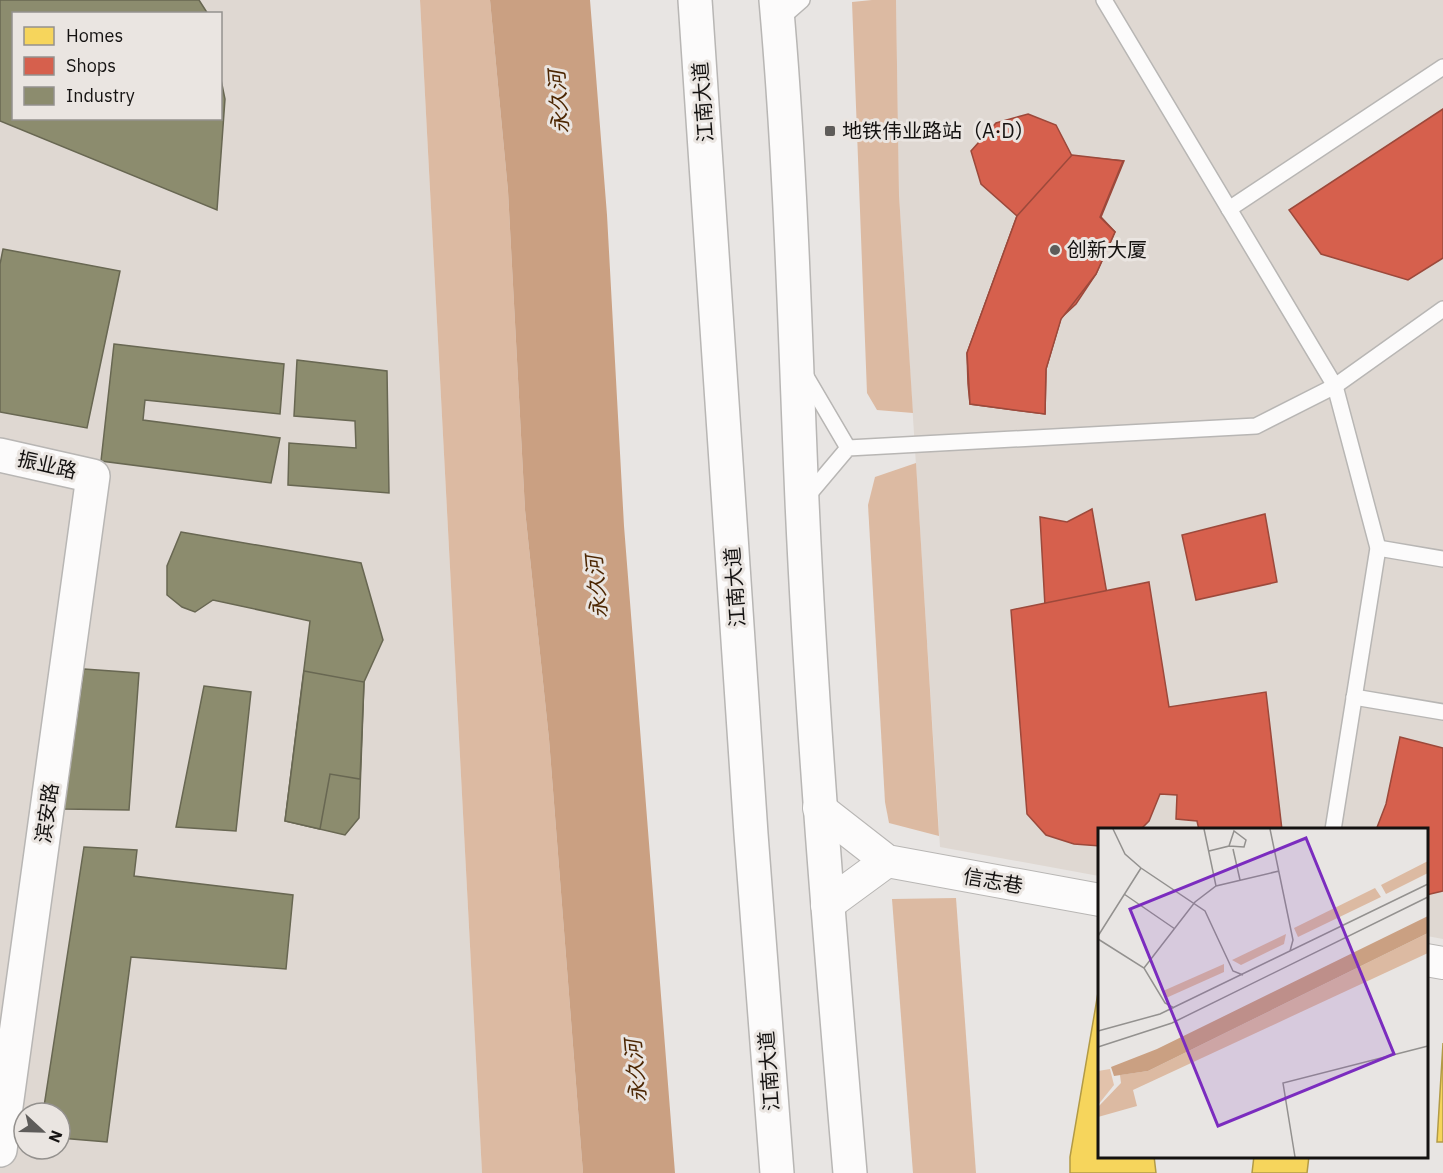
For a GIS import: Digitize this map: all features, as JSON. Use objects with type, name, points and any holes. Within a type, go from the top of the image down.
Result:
[{"type":"main road","name":"江南大道","points":[[696,0],[751,834],[777,1173]]},
{"type":"main road","points":[[786,7],[802,502],[819,808],[850,1173]]},
{"type":"main road","name":"振业路","points":[[0,455],[93,476]]},
{"type":"main road","name":"滨安路","points":[[0,1150],[93,476]]},
{"type":"street","name":"信志巷","points":[[819,808],[887,861],[1098,900]]},
{"type":"street","points":[[828,904],[887,861]]},
{"type":"street","points":[[1428,960],[1443,963]]},
{"type":"lane","points":[[1104,0],[1335,387],[1378,548],[1333,828]]},
{"type":"lane","points":[[1229,209],[1443,68]]},
{"type":"lane","points":[[802,502],[849,448],[1256,426],[1335,387],[1443,309]]},
{"type":"lane","points":[[798,364],[849,448]]},
{"type":"lane","points":[[1378,548],[1443,559]]},
{"type":"lane","points":[[1354,697],[1443,712]]},
{"type":"shaded area","points":[[0,0],[420,0],[482,1173],[0,1173]]},
{"type":"shaded area","points":[[420,0],[490,0],[508,191],[525,510],[549,739],[583,1173],[482,1173]]},
{"type":"shaded area","points":[[896,0],[1443,0],[1443,939],[1428,936],[1428,828],[1098,828],[1098,876],[940,847],[899,195]]},
{"type":"shaded area","points":[[896,0],[899,195],[913,413],[877,410],[867,393],[852,2]]},
{"type":"shaded area","points":[[916,463],[939,836],[889,823],[885,802],[868,505],[875,477]]},
{"type":"shaded area","points":[[956,898],[976,1173],[913,1173],[892,899]]},
{"type":"water","name":"永久河","points":[[490,0],[590,0],[607,215],[624,526],[675,1173],[583,1173],[549,739],[525,510],[508,191]]},
{"type":"building: Homes","points":[[1098,993],[1098,1158],[1154,1158],[1156,1173],[1070,1173],[1070,1157]]},
{"type":"building: Homes","points":[[1443,1043],[1443,1142],[1437,1142]]},
{"type":"building: Homes","points":[[1254,1158],[1309,1158],[1307,1173],[1252,1173]]},
{"type":"building: Shops","points":[[1443,109],[1443,258],[1408,280],[1321,254],[1289,210]]},
{"type":"building: Shops","name":"创新大厦","points":[[1028,114],[1056,125],[1072,156],[1124,161],[1101,217],[1115,232],[1096,274],[1076,304],[1061,318],[1046,369],[1045,414],[970,404],[968,384],[967,353],[1017,216],[981,184],[971,151],[996,123]]},
{"type":"building: Shops","name":"创新大厦","points":[[1072,155],[1123,161],[1100,217],[1115,232],[1096,274],[1061,319],[1046,369],[1045,414],[970,404],[967,353],[1017,216]]},
{"type":"building: Shops","points":[[1092,509],[1119,662],[1114,741],[1081,733],[1053,749],[1040,517],[1067,522]]},
{"type":"building: Shops","points":[[1265,514],[1277,582],[1196,600],[1182,535]]},
{"type":"building: Shops","points":[[1149,582],[1169,707],[1266,692],[1282,828],[1199,828],[1197,821],[1176,819],[1177,795],[1160,794],[1149,821],[1142,828],[1098,828],[1098,846],[1074,844],[1046,835],[1027,814],[1011,610]]},
{"type":"building: Shops","points":[[1400,737],[1443,748],[1443,891],[1428,895],[1428,828],[1377,828],[1386,804]]},
{"type":"building: Industry","points":[[0,0],[199,0],[207,12],[12,12],[12,120],[222,120],[222,85],[225,99],[217,210],[0,121]]},
{"type":"building: Industry","points":[[3,249],[120,271],[87,428],[0,412],[0,264]]},
{"type":"building: Industry","points":[[114,344],[284,364],[280,414],[145,400],[143,420],[280,438],[271,483],[101,461]]},
{"type":"building: Industry","points":[[297,360],[387,371],[389,493],[288,485],[289,443],[356,448],[355,421],[294,416]]},
{"type":"building: Industry","points":[[181,532],[361,563],[383,640],[364,682],[359,818],[345,835],[285,821],[310,621],[213,600],[195,612],[182,607],[167,595],[167,566]]},
{"type":"building: Industry","points":[[84,669],[139,673],[129,810],[64,809]]},
{"type":"building: Industry","points":[[304,671],[364,682],[360,779],[330,774],[320,829],[285,821]]},
{"type":"building: Industry","points":[[204,686],[251,692],[236,831],[176,827]]},
{"type":"building: Industry","points":[[84,847],[137,850],[134,876],[293,895],[286,969],[131,957],[107,1142],[72,1139],[72,1101],[45,1101]]},
{"type":"place","name":"地铁伟业路站（A·D）","points":[[830,131]]},
{"type":"place","name":"创新大厦","points":[[1055,250]]}]
